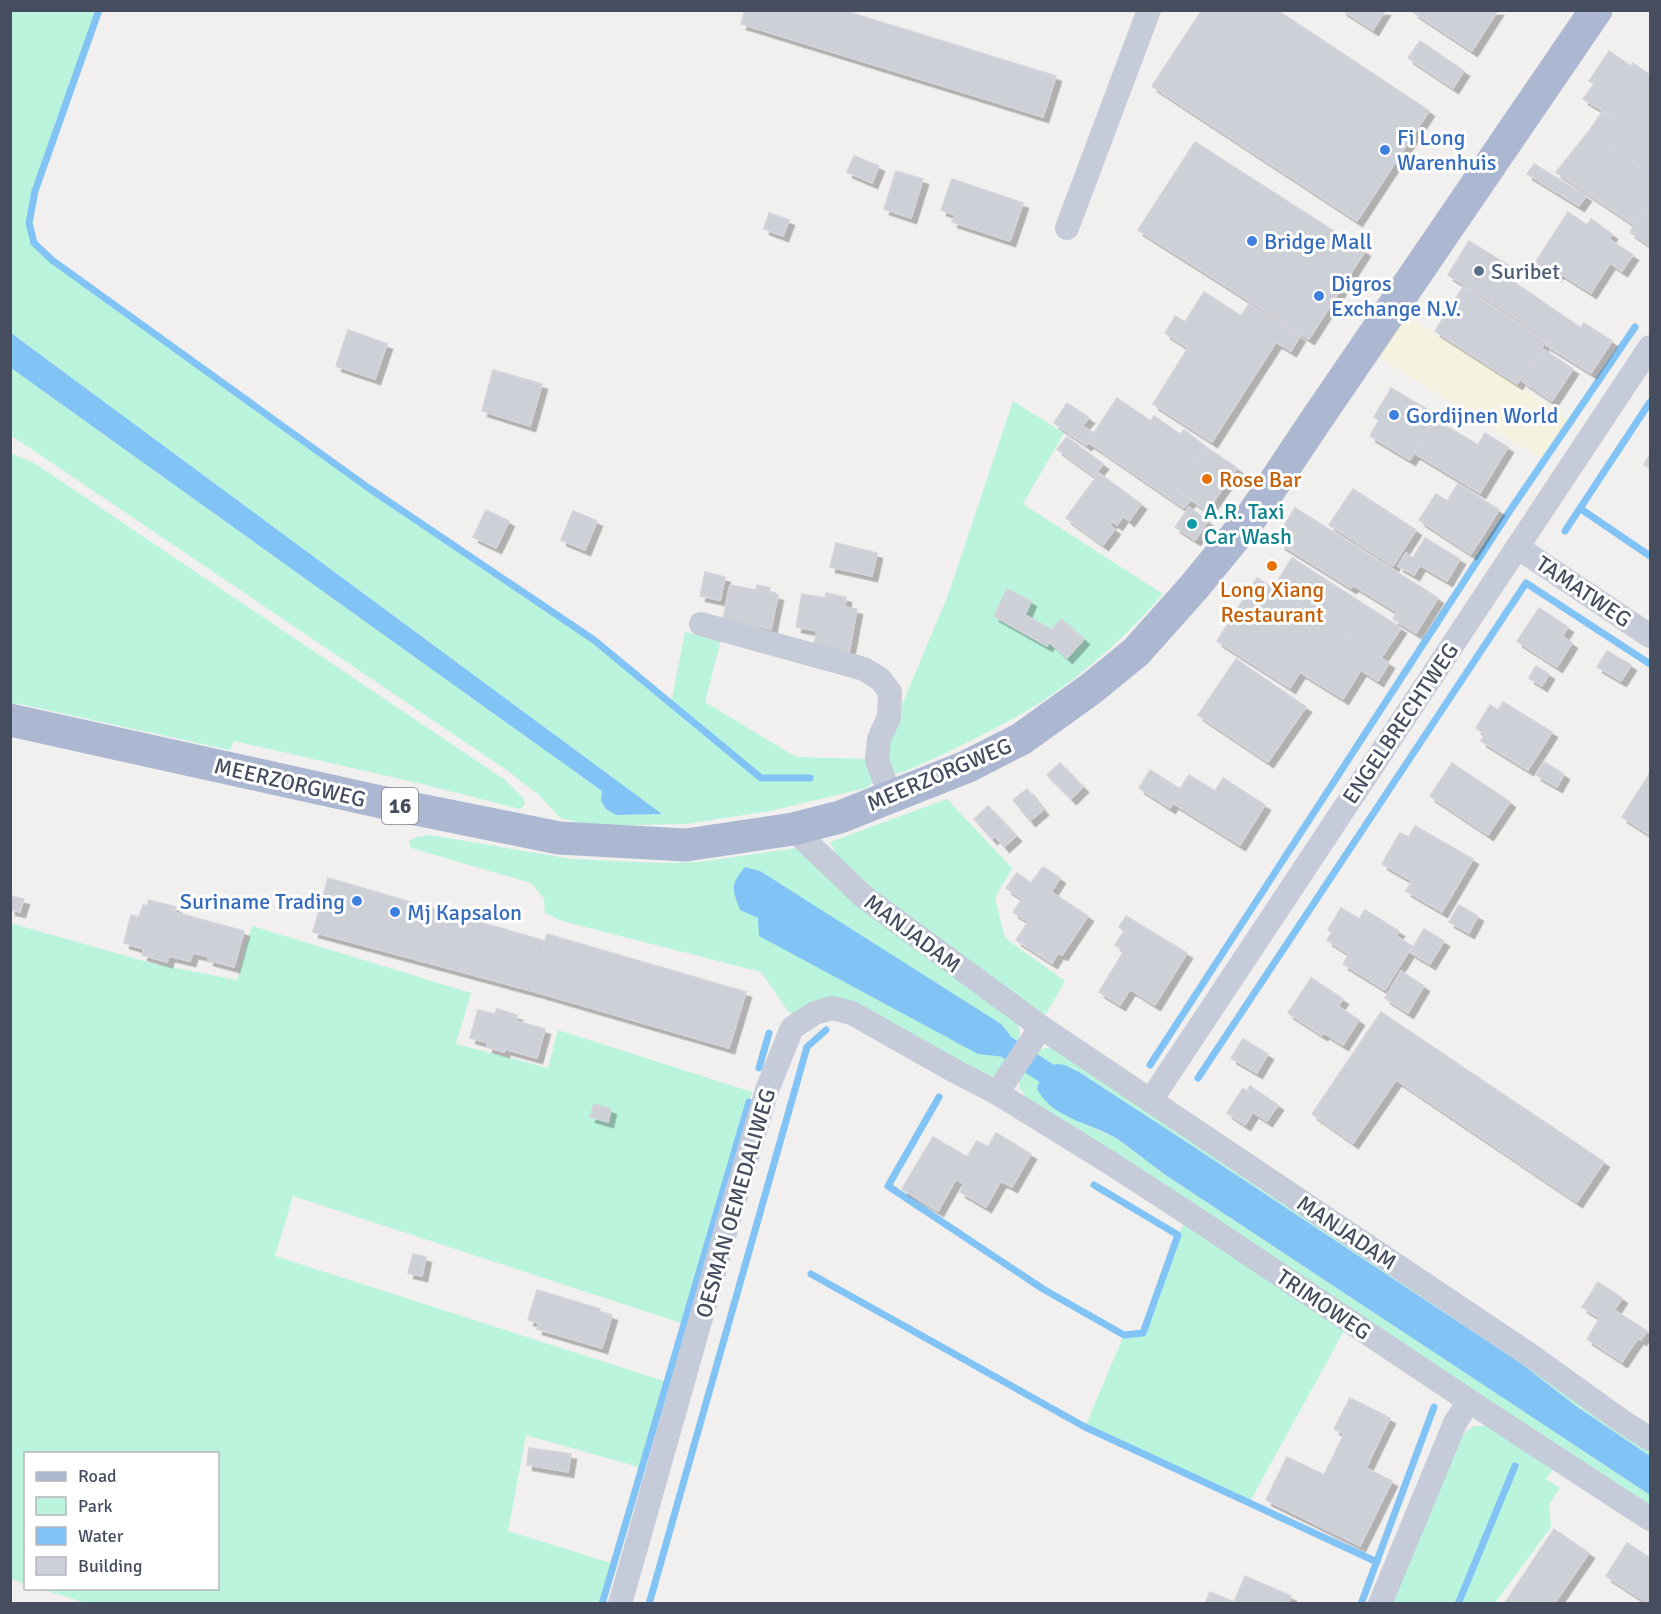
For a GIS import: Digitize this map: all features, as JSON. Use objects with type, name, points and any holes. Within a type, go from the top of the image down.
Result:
[{"type":"main road","name":"MEERZORGWEG","points":[[10,720],[381,802],[559,838],[686,845],[793,829],[840,817],[966,767],[1021,739],[1092,688],[1136,652],[1194,587],[1252,516],[1596,10]]},
{"type":"street","points":[[1067,228],[1149,10]]},
{"type":"street","name":"ENGELBRECHTWEG","points":[[1151,1100],[1650,347]]},
{"type":"street","name":"TAMATWEG","points":[[1517,547],[1650,636]]},
{"type":"street","points":[[701,624],[864,669],[880,679],[890,692],[889,717],[879,739],[877,760],[890,796]]},
{"type":"street","name":"MANJADAM","points":[[793,829],[864,897],[1038,1032],[1151,1100],[1523,1351],[1650,1440]]},
{"type":"street","name":"OESMAN OEMEDALIWEG","points":[[620,1604],[767,1090],[792,1028],[815,1013],[832,1008],[852,1013],[951,1069],[1000,1087]]},
{"type":"street","points":[[1000,1087],[1038,1032]]},
{"type":"street","name":"TRIMOWEG","points":[[1000,1087],[1469,1401],[1650,1519]]},
{"type":"street","points":[[1380,1604],[1455,1423],[1469,1401]]},
{"type":"green space","points":[[11,11],[99,11],[35,191],[29,223],[34,243],[52,260],[370,489],[594,640],[671,703],[685,632],[721,640],[705,702],[796,757],[873,759],[876,775],[873,782],[866,788],[770,811],[686,824],[594,826],[560,818],[539,795],[505,769],[11,436],[11,368],[602,791],[601,801],[606,809],[616,815],[662,814],[11,333]]},
{"type":"green space","points":[[1013,401],[1064,433],[1023,504],[1163,594],[1107,651],[1044,700],[941,755],[906,771],[891,772],[886,743],[948,595]]},
{"type":"green space","points":[[10,453],[34,463],[505,780],[524,799],[525,804],[520,809],[234,741],[230,750],[15,703],[11,711]]},
{"type":"green space","points":[[947,799],[1012,868],[995,898],[1005,938],[1065,981],[1046,1014],[1031,1011],[893,907],[837,856],[830,842]]},
{"type":"green space","points":[[430,835],[572,859],[659,863],[698,862],[797,848],[1017,1023],[1020,1031],[1019,1043],[1001,1069],[992,1077],[981,1079],[874,1017],[792,1014],[761,972],[562,921],[545,913],[544,899],[531,883],[411,848],[409,841]]},
{"type":"green space","points":[[10,923],[151,963],[237,980],[252,926],[471,993],[456,1044],[548,1068],[558,1030],[752,1092],[684,1324],[293,1196],[275,1256],[667,1382],[642,1468],[526,1435],[508,1531],[614,1564],[602,1603],[89,1604],[44,1590],[219,1590],[219,1452],[24,1452],[24,1584],[11,1579]]},
{"type":"green space","points":[[1050,1047],[1062,1051],[1650,1444],[1650,1456],[1576,1406],[1519,1362],[1188,1143],[1065,1065],[1056,1110],[1117,1139],[1164,1174],[1650,1495],[1650,1508],[1030,1104],[1020,1088],[1017,1077],[1039,1050]]},
{"type":"green space","points":[[1184,1224],[1345,1329],[1249,1503],[1085,1427],[1124,1335],[1143,1333]]},
{"type":"green space","points":[[1474,1426],[1488,1426],[1553,1469],[1546,1479],[1560,1488],[1549,1504],[1551,1527],[1495,1603],[1388,1604],[1463,1434]]},
{"type":"sand","points":[[1403,313],[1571,420],[1544,460],[1376,355]]},
{"type":"water","points":[[11,333],[662,814],[616,815],[606,809],[601,801],[602,791],[11,368]]},
{"type":"water","points":[[745,867],[760,871],[1001,1024],[1010,1035],[1013,1044],[1005,1057],[978,1054],[759,936],[758,918],[740,910],[734,892],[737,878]]},
{"type":"water","points":[[1056,1064],[1065,1065],[1079,1072],[1188,1143],[1519,1362],[1576,1406],[1650,1456],[1650,1495],[1164,1174],[1119,1140],[1052,1107],[1037,1089],[1044,1074]]},
{"type":"building","points":[[745,10],[842,10],[1056,76],[1043,117],[741,24]]},
{"type":"building","points":[[1202,10],[1277,10],[1429,111],[1357,221],[1152,86]]},
{"type":"building","points":[[1342,10],[1385,10],[1373,30]]},
{"type":"building","points":[[1414,10],[1498,10],[1472,51],[1413,12]]},
{"type":"building","points":[[1420,41],[1464,71],[1453,88],[1408,58]]},
{"type":"building","points":[[1609,51],[1631,66],[1633,63],[1650,75],[1650,82],[1622,122],[1583,99],[1594,84],[1589,81]]},
{"type":"building","points":[[1650,82],[1650,174],[1589,131],[1603,111],[1622,122]]},
{"type":"building","points":[[1589,131],[1650,174],[1650,201],[1634,225],[1556,172]]},
{"type":"building","name":"Bridge Mall","points":[[1195,142],[1365,251],[1309,339],[1138,230]]},
{"type":"building","points":[[854,156],[879,166],[872,183],[847,172]]},
{"type":"building","points":[[1534,164],[1586,196],[1579,206],[1527,174]]},
{"type":"building","points":[[896,171],[923,179],[911,218],[884,209]]},
{"type":"building","points":[[952,179],[1023,203],[1010,241],[952,222],[955,215],[941,210]]},
{"type":"building","points":[[1650,201],[1650,246],[1630,232]]},
{"type":"building","points":[[1568,212],[1587,225],[1591,219],[1612,234],[1609,239],[1633,255],[1622,271],[1610,263],[1591,293],[1558,272],[1555,276],[1535,263]]},
{"type":"building","points":[[769,213],[789,220],[783,236],[764,229]]},
{"type":"building","name":"Suribet","points":[[1469,241],[1511,267],[1490,301],[1448,275]]},
{"type":"building","points":[[1505,276],[1581,328],[1584,323],[1612,341],[1591,373],[1546,345],[1550,340],[1490,301]]},
{"type":"building","points":[[1463,287],[1546,341],[1517,384],[1435,331]]},
{"type":"building","points":[[1204,292],[1241,316],[1249,304],[1300,336],[1291,351],[1276,342],[1212,442],[1153,404],[1188,348],[1165,333],[1175,316],[1185,322]]},
{"type":"building","points":[[348,330],[387,344],[375,379],[336,366]]},
{"type":"building","points":[[1543,349],[1573,369],[1552,401],[1522,381]]},
{"type":"building","points":[[493,370],[542,384],[530,426],[482,411]]},
{"type":"building","points":[[1391,388],[1437,415],[1410,460],[1370,436],[1379,420],[1374,417]]},
{"type":"building","points":[[1117,398],[1151,421],[1154,416],[1180,434],[1184,430],[1206,447],[1177,490],[1191,499],[1184,508],[1088,442]]},
{"type":"building","points":[[1067,403],[1089,418],[1082,426],[1094,433],[1086,445],[1054,423]]},
{"type":"building","points":[[1434,419],[1478,445],[1485,433],[1508,447],[1480,493],[1414,453]]},
{"type":"building","points":[[1067,437],[1103,464],[1094,476],[1057,449]]},
{"type":"building","name":"Rose Bar","points":[[1206,447],[1237,468],[1207,511],[1177,490]]},
{"type":"building","points":[[1650,454],[1650,468],[1644,465]]},
{"type":"building","points":[[1099,473],[1141,504],[1129,521],[1123,516],[1117,525],[1112,521],[1109,525],[1115,529],[1103,545],[1066,518]]},
{"type":"building","points":[[1458,484],[1499,510],[1471,554],[1419,520],[1436,494],[1447,501]]},
{"type":"building","points":[[1353,489],[1416,530],[1393,566],[1329,525]]},
{"type":"building","name":"A.R. Taxi Car Wash","points":[[1189,507],[1208,521],[1195,540],[1175,527]]},
{"type":"building","points":[[1295,508],[1438,598],[1416,633],[1393,619],[1397,612],[1353,585],[1351,588],[1280,544],[1287,532],[1282,529]]},
{"type":"building","points":[[486,510],[509,521],[496,548],[473,537]]},
{"type":"building","points":[[573,511],[597,521],[585,550],[561,540]]},
{"type":"building","points":[[1425,538],[1460,559],[1447,581],[1420,565],[1414,575],[1398,566],[1406,553],[1413,558]]},
{"type":"building","points":[[836,543],[877,553],[872,576],[830,567]]},
{"type":"building","points":[[1292,558],[1401,628],[1381,658],[1273,588]]},
{"type":"building","points":[[705,572],[725,577],[720,600],[700,596]]},
{"type":"building","points":[[1257,578],[1389,663],[1378,681],[1361,670],[1343,699],[1300,672],[1290,688],[1217,641]]},
{"type":"building","points":[[730,585],[756,590],[757,585],[770,588],[769,593],[778,595],[771,629],[723,619]]},
{"type":"building","points":[[1007,589],[1031,601],[1025,615],[1052,630],[1061,619],[1084,639],[1067,658],[1049,642],[1047,646],[994,616]]},
{"type":"building","points":[[826,593],[846,597],[845,607],[857,609],[848,658],[812,652],[817,631],[796,627],[802,594],[825,598]]},
{"type":"building","points":[[1539,608],[1568,627],[1562,636],[1572,643],[1557,667],[1517,641]]},
{"type":"building","points":[[1607,651],[1631,665],[1621,681],[1597,667]]},
{"type":"building","points":[[1236,659],[1306,707],[1268,762],[1198,715]]},
{"type":"building","points":[[1536,666],[1549,674],[1542,686],[1529,678]]},
{"type":"building","points":[[1503,702],[1552,732],[1528,770],[1481,741],[1485,734],[1476,728],[1490,705],[1498,710]]},
{"type":"building","points":[[1544,762],[1564,774],[1557,787],[1536,775]]},
{"type":"building","points":[[1060,763],[1083,787],[1071,799],[1047,775]]},
{"type":"building","points":[[1452,763],[1510,802],[1488,835],[1430,796]]},
{"type":"building","points":[[1150,770],[1180,789],[1189,775],[1215,791],[1223,778],[1265,805],[1240,845],[1173,803],[1170,808],[1139,788]]},
{"type":"building","points":[[1650,773],[1650,835],[1622,817]]},
{"type":"building","points":[[1027,789],[1043,810],[1030,821],[1013,800]]},
{"type":"building","points":[[988,806],[1016,836],[1004,847],[995,836],[992,839],[974,819]]},
{"type":"building","points":[[1415,826],[1473,859],[1442,912],[1406,891],[1412,881],[1382,864],[1400,833],[1409,837]]},
{"type":"building","points":[[1043,867],[1060,878],[1051,892],[1088,916],[1062,955],[1058,953],[1052,963],[1016,940],[1028,922],[1013,912],[1022,899],[1006,888],[1017,873],[1031,883]]},
{"type":"building","points":[[328,878],[545,941],[532,991],[313,932]]},
{"type":"building","points":[[10,896],[24,899],[20,912],[10,910]]},
{"type":"building","points":[[149,900],[176,907],[174,912],[244,931],[234,967],[193,953],[190,961],[169,956],[167,962],[142,955],[144,949],[124,943],[131,915],[139,917],[143,905],[147,906]]},
{"type":"building","points":[[1459,905],[1478,916],[1469,933],[1449,922]]},
{"type":"building","points":[[1341,908],[1359,919],[1365,910],[1399,931],[1396,936],[1412,946],[1385,990],[1343,964],[1349,954],[1327,940],[1332,932],[1328,930]]},
{"type":"building","points":[[1126,916],[1187,953],[1155,1005],[1130,989],[1120,1005],[1099,992],[1124,951],[1115,945],[1124,931],[1119,927]]},
{"type":"building","points":[[1424,929],[1444,941],[1430,964],[1410,952]]},
{"type":"building","points":[[547,934],[746,992],[729,1048],[532,991]]},
{"type":"building","points":[[1401,971],[1424,986],[1408,1013],[1385,998]]},
{"type":"building","points":[[1311,978],[1343,999],[1338,1006],[1359,1020],[1343,1045],[1324,1033],[1322,1035],[1288,1013]]},
{"type":"building","points":[[497,1009],[517,1015],[516,1021],[545,1029],[537,1058],[505,1049],[504,1052],[487,1047],[488,1043],[470,1038],[478,1010],[495,1014]]},
{"type":"building","points":[[1381,1012],[1604,1162],[1577,1202],[1396,1080],[1353,1143],[1312,1114]]},
{"type":"building","points":[[1243,1039],[1268,1054],[1257,1073],[1231,1058]]},
{"type":"building","points":[[1250,1086],[1278,1105],[1267,1121],[1253,1112],[1245,1125],[1227,1113],[1243,1088],[1247,1091]]},
{"type":"building","points":[[594,1104],[611,1109],[608,1122],[590,1117]]},
{"type":"building","points":[[996,1133],[1031,1154],[1012,1187],[1001,1181],[986,1207],[960,1192],[964,1184],[956,1179],[938,1211],[902,1189],[933,1137],[967,1157],[977,1141],[988,1147]]},
{"type":"building","points":[[413,1254],[426,1257],[422,1276],[408,1273]]},
{"type":"building","points":[[1598,1282],[1622,1298],[1614,1310],[1647,1331],[1641,1340],[1638,1338],[1622,1362],[1587,1339],[1600,1318],[1582,1307]]},
{"type":"building","points":[[537,1290],[600,1309],[599,1311],[612,1315],[602,1348],[537,1329],[539,1323],[528,1320]]},
{"type":"building","points":[[1350,1398],[1390,1418],[1366,1468],[1392,1481],[1360,1546],[1266,1500],[1287,1457],[1324,1475],[1344,1434],[1334,1429]]},
{"type":"building","points":[[529,1448],[571,1454],[568,1472],[527,1465]]},
{"type":"building","points":[[1554,1529],[1589,1553],[1554,1604],[1504,1604]]},
{"type":"building","points":[[1627,1543],[1650,1558],[1649,1604],[1606,1576]]},
{"type":"building","points":[[1245,1576],[1291,1596],[1288,1604],[1205,1604],[1210,1592],[1234,1602]]},
{"type":"waterway","points":[[99,10],[35,191],[29,223],[34,243],[52,260],[370,489],[594,640],[761,778],[810,778]]},
{"type":"waterway","points":[[1150,1065],[1509,512],[1635,327]]},
{"type":"waterway","points":[[1565,531],[1650,402]]},
{"type":"waterway","points":[[1581,509],[1650,556]]},
{"type":"waterway","points":[[1198,1078],[1526,583],[1650,664]]},
{"type":"waterway","points":[[649,1604],[807,1047],[826,1030]]},
{"type":"waterway","points":[[759,1068],[769,1033]]},
{"type":"waterway","points":[[1005,1046],[1070,1089]]},
{"type":"waterway","points":[[939,1097],[888,1186],[1043,1289],[1124,1335],[1143,1333],[1178,1235],[1094,1185]]},
{"type":"waterway","points":[[602,1604],[749,1102]]},
{"type":"waterway","points":[[811,1274],[1085,1427],[1377,1562]]},
{"type":"waterway","points":[[1361,1604],[1434,1407]]},
{"type":"waterway","points":[[1458,1604],[1515,1466]]},
{"type":"place","name":"Fi Long Warenhuis","points":[[1385,150]]},
{"type":"place","name":"Bridge Mall","points":[[1252,241]]},
{"type":"place","name":"Suribet","points":[[1479,271]]},
{"type":"place","name":"Digros Exchange N.V.","points":[[1319,296]]},
{"type":"place","name":"Gordijnen World","points":[[1394,415]]},
{"type":"place","name":"Rose Bar","points":[[1207,479]]},
{"type":"place","name":"A.R. Taxi Car Wash","points":[[1192,524]]},
{"type":"place","name":"Long Xiang Restaurant","points":[[1272,566]]},
{"type":"place","name":"Suriname Trading","points":[[357,901]]},
{"type":"place","name":"Mj Kapsalon","points":[[395,912]]}]
